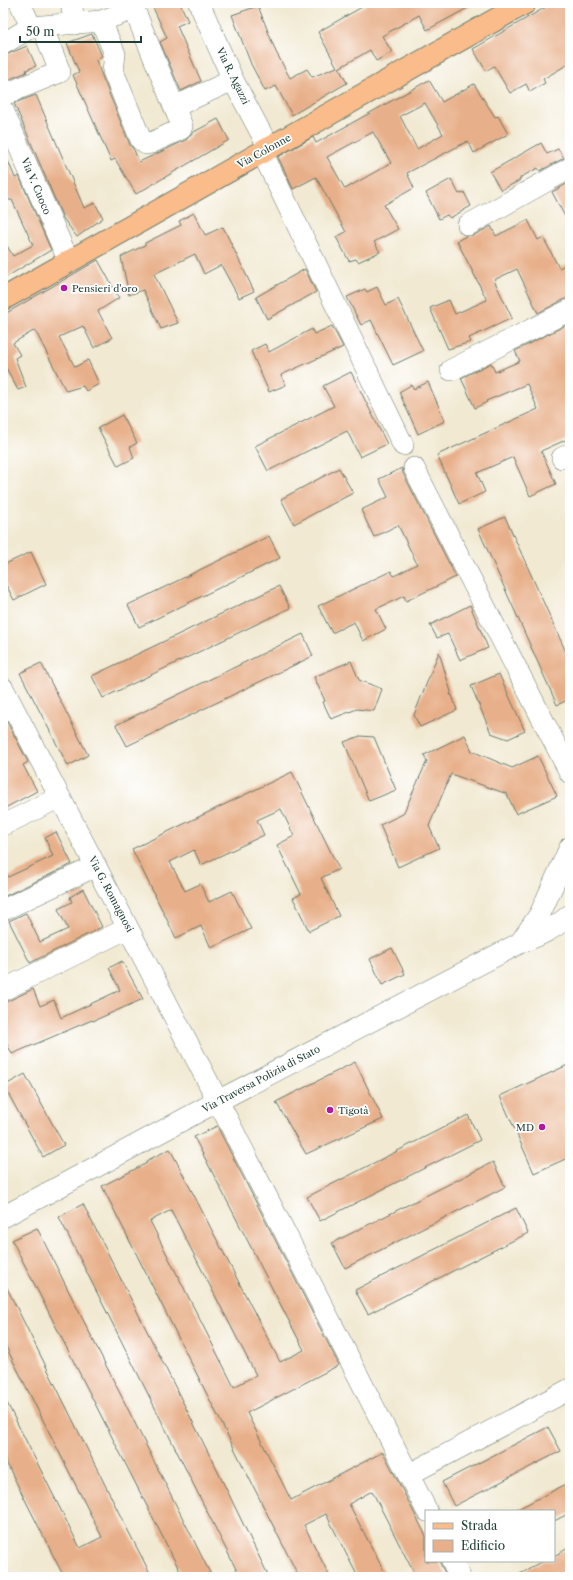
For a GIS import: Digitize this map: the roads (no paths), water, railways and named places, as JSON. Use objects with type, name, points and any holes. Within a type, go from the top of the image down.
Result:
[{"type":"main road","name":"Via Colonne","points":[[3,299],[524,3]]},
{"type":"street","points":[[70,3],[75,24]]},
{"type":"street","name":"Via R. Agazzi","points":[[198,3],[403,445]]},
{"type":"street","points":[[3,95],[60,72],[36,27],[19,4]]},
{"type":"street","points":[[3,44],[36,27],[101,21],[133,6],[182,126],[181,129],[151,143],[146,144],[141,140],[113,71],[115,54],[101,21]]},
{"type":"street","points":[[174,107],[233,80]]},
{"type":"street","name":"Via V. Cuoco","points":[[3,110],[69,262]]},
{"type":"street","points":[[468,225],[570,168]]},
{"type":"street","points":[[450,370],[570,310]]},
{"type":"street","points":[[414,468],[570,774]]},
{"type":"street","name":"Via G. Romagnosi","points":[[3,688],[218,1100],[426,1510]]},
{"type":"street","points":[[3,825],[60,797]]},
{"type":"street","points":[[520,943],[540,914],[569,852]]},
{"type":"street","points":[[3,910],[96,866]]},
{"type":"street","points":[[548,896],[557,907],[570,915]]},
{"type":"street","name":"Via Traversa Polizia di Stato","points":[[3,1217],[218,1100],[520,943],[544,934],[559,925],[570,915]]},
{"type":"street","points":[[3,990],[128,928]]},
{"type":"street","points":[[408,1475],[570,1389]]},
{"type":"street","points":[[452,1562],[460,1577]]},
{"type":"place","name":"Pensieri d'oro","points":[[64,288]]},
{"type":"place","name":"Tigotà","points":[[330,1110]]},
{"type":"place","name":"MD","points":[[542,1127]]}]
